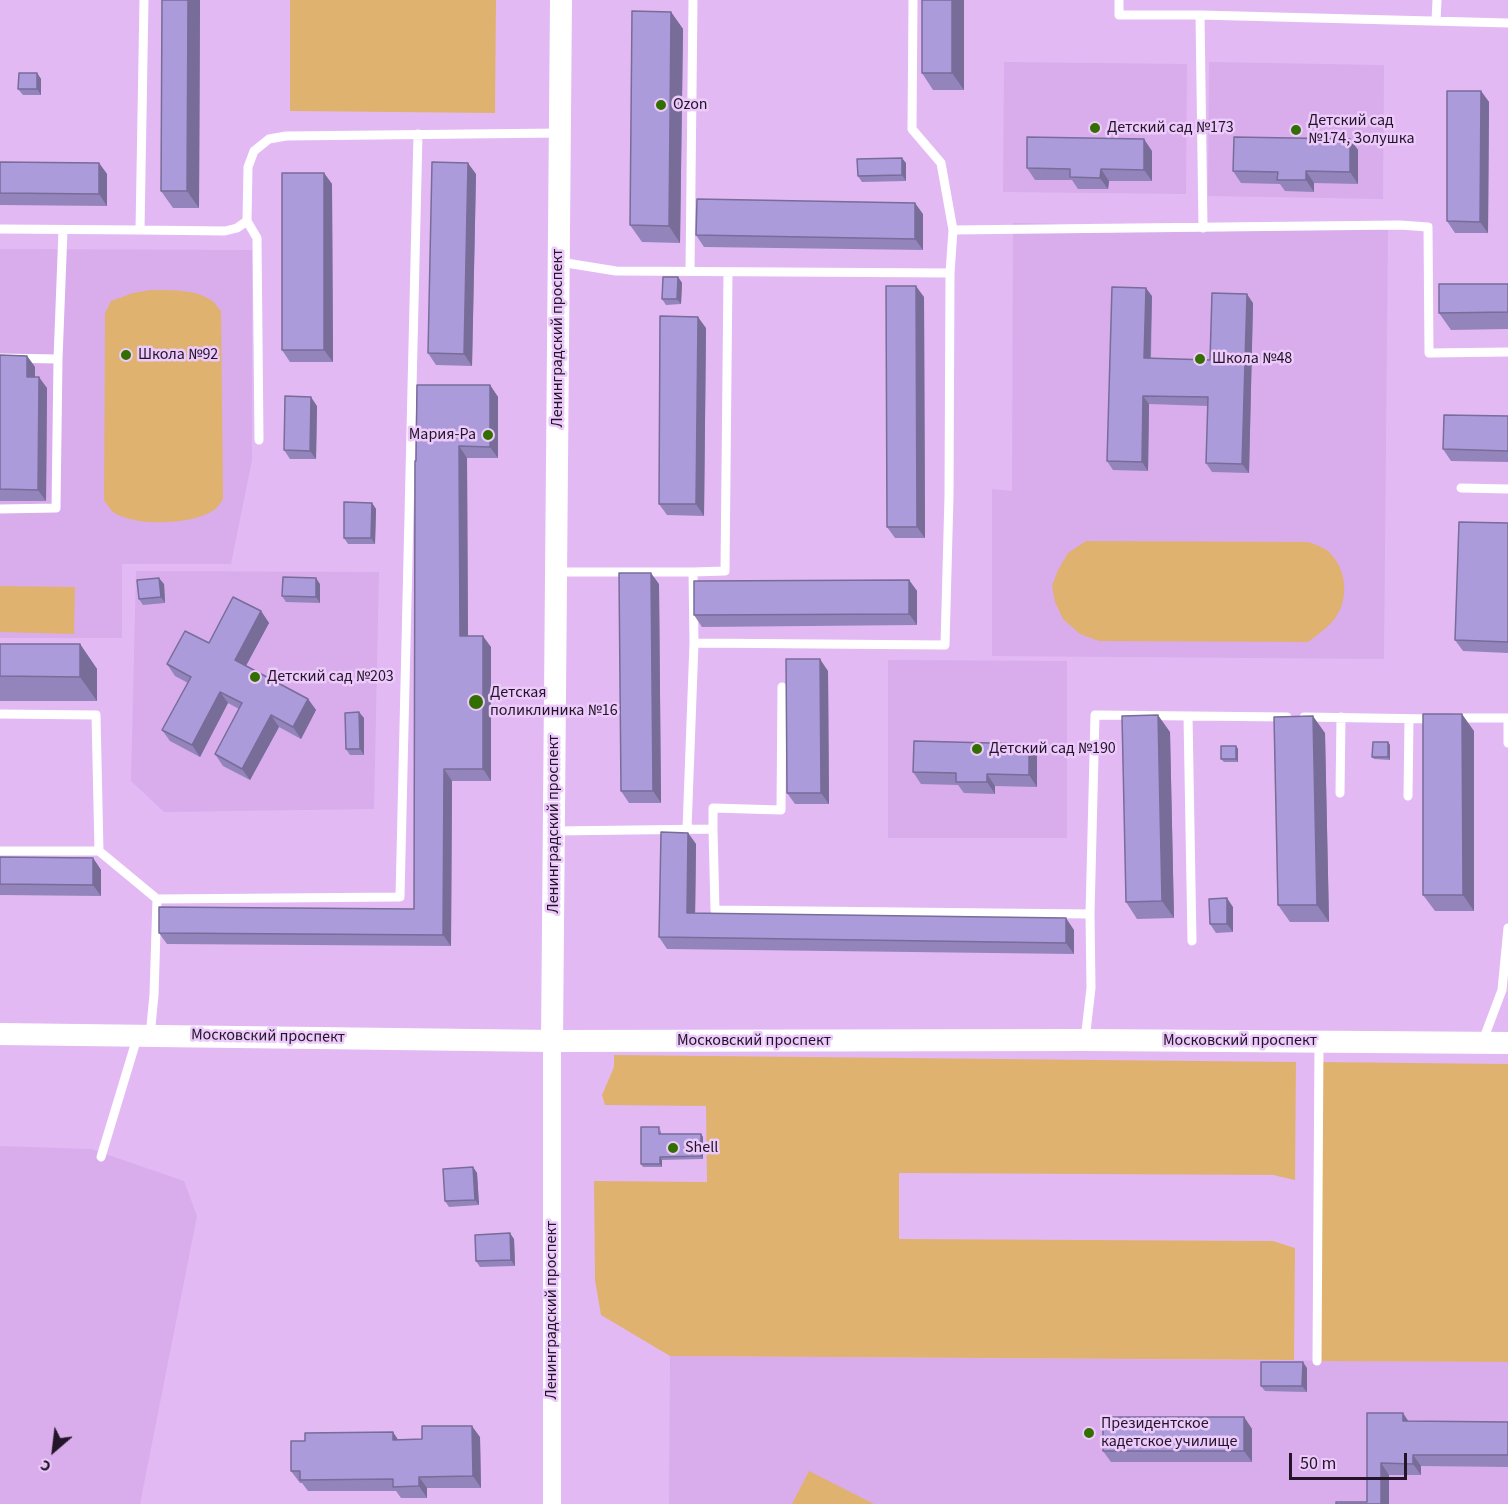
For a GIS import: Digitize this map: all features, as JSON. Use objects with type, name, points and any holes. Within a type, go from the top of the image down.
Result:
[{"type":"street","name":"Ленинградский проспект","points":[[552,1504],[552,1041],[561,0]]},
{"type":"street","name":"Московский проспект","points":[[0,1034],[552,1041],[1085,1040],[1508,1043]]},
{"type":"lane","points":[[140,230],[144,0]]},
{"type":"lane","points":[[690,270],[693,0]]},
{"type":"lane","points":[[694,643],[945,645],[949,496],[950,273],[953,230],[941,163],[912,129],[913,0]]},
{"type":"lane","points":[[1119,0],[1119,15],[1508,23]]},
{"type":"lane","points":[[1436,21],[1437,0]]},
{"type":"lane","points":[[1200,15],[1203,228]]},
{"type":"lane","points":[[259,440],[258,238],[247,221],[248,167],[254,151],[269,139],[286,136],[560,133]]},
{"type":"lane","points":[[0,851],[99,851],[156,899],[400,897],[418,134]]},
{"type":"lane","points":[[0,229],[225,231],[237,228],[247,221]]},
{"type":"lane","points":[[953,230],[1400,225],[1428,227],[1429,353],[1508,352]]},
{"type":"lane","points":[[0,508],[57,508],[58,359],[63,230]]},
{"type":"lane","points":[[559,262],[616,271],[950,273]]},
{"type":"lane","points":[[556,572],[724,571],[728,272]]},
{"type":"lane","points":[[0,358],[58,359]]},
{"type":"lane","points":[[1461,488],[1508,489]]},
{"type":"lane","points":[[687,829],[694,643],[693,572]]},
{"type":"lane","points":[[782,687],[781,810],[713,808],[715,910],[1090,914]]},
{"type":"lane","points":[[0,714],[96,715],[99,851]]},
{"type":"lane","points":[[1085,1040],[1091,988],[1090,914],[1095,715],[1508,718],[1508,743]]},
{"type":"lane","points":[[1188,716],[1192,941]]},
{"type":"lane","points":[[1340,793],[1341,717]]},
{"type":"lane","points":[[1408,796],[1409,719]]},
{"type":"lane","points":[[554,831],[713,829]]},
{"type":"lane","points":[[101,1157],[144,1036],[154,995],[156,899]]},
{"type":"lane","points":[[1482,1043],[1502,990],[1508,928]]},
{"type":"lane","points":[[1317,1361],[1319,1041]]},
{"type":"shaded area","points":[[290,0],[496,0],[495,113],[290,111]]},
{"type":"shaded area","name":"Детский сад №173","points":[[1004,62],[1187,64],[1186,194],[1003,192]]},
{"type":"shaded area","name":"Детский сад №174, Золушка","points":[[1209,62],[1384,65],[1383,199],[1208,196]]},
{"type":"shaded area","name":"Школа №48","points":[[1013,223],[1388,230],[1384,659],[992,656],[992,489],[1012,491]]},
{"type":"shaded area","name":"Школа №92","points":[[0,249],[252,250],[252,460],[231,564],[122,564],[122,638],[0,638]]},
{"type":"shaded area","points":[[150,290],[182,291],[205,296],[221,311],[223,499],[215,509],[192,519],[164,522],[135,520],[113,512],[104,500],[105,313],[111,301]]},
{"type":"shaded area","points":[[1086,541],[1308,542],[1325,549],[1338,563],[1344,581],[1343,600],[1333,621],[1308,642],[1099,641],[1080,634],[1063,619],[1055,602],[1052,586],[1068,553]]},
{"type":"shaded area","name":"Детский сад №203","points":[[136,571],[379,572],[374,809],[164,812],[131,781]]},
{"type":"shaded area","points":[[0,586],[75,587],[74,634],[0,632]]},
{"type":"shaded area","name":"Детский сад №190","points":[[888,660],[1067,661],[1067,838],[888,838]]},
{"type":"shaded area","points":[[614,1055],[1296,1062],[1295,1180],[1273,1175],[899,1173],[899,1239],[1273,1241],[1295,1248],[1294,1360],[670,1356],[601,1315],[595,1280],[594,1181],[707,1182],[706,1106],[605,1105],[602,1095],[614,1067]]},
{"type":"shaded area","points":[[1319,1062],[1508,1064],[1508,1362],[1317,1361]]},
{"type":"shaded area","points":[[0,1146],[91,1149],[184,1181],[197,1216],[140,1504],[0,1504]]},
{"type":"shaded area","name":"Президентское кадетское училище","points":[[670,1356],[1508,1362],[1508,1504],[669,1504]]},
{"type":"shaded area","points":[[809,1471],[874,1504],[792,1504]]},
{"type":"building","points":[[162,0],[188,0],[187,191],[161,191]]},
{"type":"building","points":[[922,0],[952,0],[952,73],[922,73]]},
{"type":"building","points":[[632,11],[671,12],[669,226],[630,225]]},
{"type":"building","points":[[19,73],[37,73],[37,89],[18,89]]},
{"type":"building","points":[[1447,91],[1481,91],[1480,222],[1447,221]]},
{"type":"building","points":[[1027,137],[1144,139],[1144,170],[1101,169],[1100,178],[1070,177],[1070,169],[1027,168]]},
{"type":"building","points":[[1234,137],[1350,139],[1350,172],[1306,171],[1306,180],[1277,180],[1278,172],[1233,171]]},
{"type":"building","points":[[902,158],[902,175],[858,176],[857,159]]},
{"type":"building","points":[[0,162],[99,163],[99,194],[0,193]]},
{"type":"building","points":[[432,162],[468,163],[464,354],[428,353]]},
{"type":"building","points":[[282,173],[324,173],[324,350],[282,350]]},
{"type":"building","points":[[697,199],[915,203],[915,239],[696,235]]},
{"type":"building","points":[[663,277],[678,277],[677,299],[662,299]]},
{"type":"building","points":[[1439,284],[1508,284],[1508,312],[1439,313]]},
{"type":"building","points":[[886,286],[916,286],[917,527],[887,527]]},
{"type":"building","points":[[1112,287],[1146,288],[1144,358],[1210,360],[1212,293],[1247,294],[1242,464],[1206,463],[1208,397],[1143,396],[1142,462],[1107,461]]},
{"type":"building","points":[[660,316],[698,317],[696,504],[659,504]]},
{"type":"building","points":[[0,355],[27,356],[27,377],[39,377],[38,490],[0,489]]},
{"type":"building","points":[[417,385],[490,385],[490,447],[459,446],[460,636],[483,636],[483,769],[444,769],[443,935],[159,933],[159,907],[414,909]]},
{"type":"building","points":[[285,396],[311,397],[310,451],[284,450]]},
{"type":"building","points":[[1444,415],[1508,416],[1508,451],[1443,449]]},
{"type":"building","points":[[344,502],[372,503],[371,538],[344,538]]},
{"type":"building","points":[[1459,522],[1508,523],[1508,642],[1455,640]]},
{"type":"building","points":[[619,573],[651,573],[653,791],[621,791]]},
{"type":"building","points":[[283,577],[316,578],[316,597],[282,596]]},
{"type":"building","points":[[159,578],[161,597],[139,599],[137,580]]},
{"type":"building","points":[[909,580],[909,614],[694,615],[694,581]]},
{"type":"building","points":[[233,597],[261,611],[235,660],[308,699],[293,727],[271,715],[242,769],[215,754],[242,703],[220,692],[192,745],[162,730],[191,677],[167,664],[185,631],[209,643]]},
{"type":"building","points":[[0,644],[80,644],[80,677],[0,676]]},
{"type":"building","points":[[786,659],[820,659],[821,793],[787,793]]},
{"type":"building","points":[[359,712],[360,749],[346,749],[345,713]]},
{"type":"building","points":[[1423,714],[1462,714],[1463,895],[1423,895]]},
{"type":"building","points":[[1158,715],[1162,901],[1126,902],[1122,716]]},
{"type":"building","points":[[1313,716],[1317,905],[1278,905],[1274,717]]},
{"type":"building","points":[[914,741],[1029,744],[1029,775],[987,774],[987,782],[956,782],[956,773],[913,772]]},
{"type":"building","points":[[1373,742],[1388,742],[1388,757],[1372,757]]},
{"type":"building","points":[[1221,746],[1236,746],[1236,759],[1221,759]]},
{"type":"building","points":[[661,832],[688,833],[687,913],[1066,918],[1066,943],[659,937]]},
{"type":"building","points":[[0,857],[93,858],[93,885],[0,884]]},
{"type":"building","points":[[1227,898],[1227,924],[1210,924],[1209,899]]},
{"type":"building","name":"Shell","points":[[641,1127],[659,1127],[659,1134],[701,1134],[701,1156],[660,1157],[660,1164],[641,1164]]},
{"type":"building","points":[[473,1167],[475,1200],[445,1201],[443,1169]]},
{"type":"building","points":[[510,1233],[511,1260],[476,1261],[475,1235]]},
{"type":"building","points":[[1261,1362],[1303,1362],[1302,1386],[1261,1386]]},
{"type":"building","points":[[1367,1413],[1403,1413],[1403,1421],[1508,1422],[1508,1455],[1413,1455],[1413,1464],[1381,1463],[1381,1504],[1336,1504],[1336,1502],[1367,1502]]},
{"type":"building","points":[[1103,1417],[1244,1417],[1244,1451],[1103,1451]]},
{"type":"building","points":[[422,1426],[472,1426],[473,1476],[419,1477],[419,1486],[393,1487],[393,1479],[300,1480],[300,1471],[291,1471],[291,1441],[305,1441],[305,1433],[393,1432],[393,1440],[422,1439]]},
{"type":"place","name":"Ozon","points":[[661,105]]},
{"type":"place","name":"Детский сад №173","points":[[1095,128]]},
{"type":"place","name":"Детский сад №174, Золушка","points":[[1296,130]]},
{"type":"place","name":"Школа №92","points":[[126,355]]},
{"type":"place","name":"Школа №48","points":[[1200,359]]},
{"type":"place","name":"Мария-Ра","points":[[488,435]]},
{"type":"place","name":"Детский сад №203","points":[[255,677]]},
{"type":"place","name":"Детская поликлиника №16","points":[[476,702]]},
{"type":"place","name":"Детский сад №190","points":[[977,749]]},
{"type":"place","name":"Shell","points":[[673,1148]]},
{"type":"place","name":"Президентское кадетское училище","points":[[1089,1433]]}]
